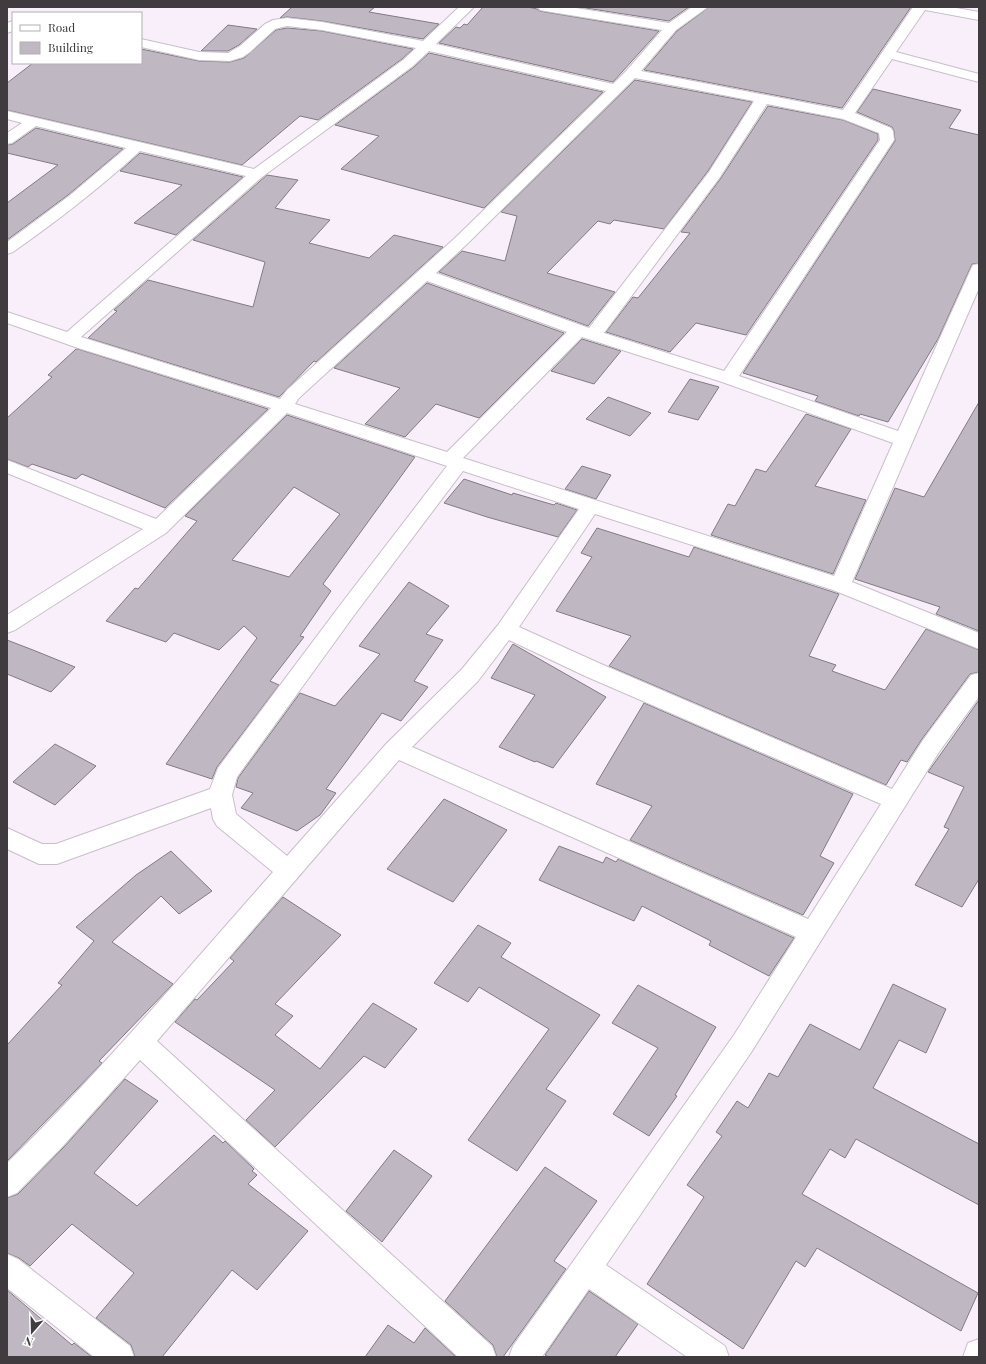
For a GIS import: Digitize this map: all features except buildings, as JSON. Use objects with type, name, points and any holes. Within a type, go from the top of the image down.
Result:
[{"type":"street","points":[[69,340],[258,174],[408,63],[467,7]]},
{"type":"street","points":[[545,7],[671,27]]},
{"type":"street","points":[[7,625],[159,528],[284,406],[294,394],[461,241],[632,73],[671,27],[701,7]]},
{"type":"street","points":[[847,115],[920,7]]},
{"type":"street","points":[[929,7],[979,16]]},
{"type":"street","points":[[142,43],[217,58],[231,57],[241,53],[264,30],[273,24],[286,22],[310,24],[427,46],[616,89]]},
{"type":"street","points":[[888,54],[979,78]]},
{"type":"street","points":[[632,73],[847,115],[886,131],[887,140],[728,378]]},
{"type":"street","points":[[289,871],[225,819],[220,795],[226,774],[455,462],[586,333],[714,174],[763,99]]},
{"type":"street","points":[[7,115],[258,174]]},
{"type":"street","points":[[7,140],[34,121]]},
{"type":"street","points":[[7,249],[50,219],[108,174],[138,145]]},
{"type":"street","points":[[840,585],[979,269]]},
{"type":"street","points":[[424,274],[586,333],[728,378],[904,440]]},
{"type":"street","points":[[7,317],[69,340],[284,406],[840,585],[979,641]]},
{"type":"street","points":[[7,466],[159,528]]},
{"type":"street","points":[[7,1183],[53,1137],[139,1042],[396,749],[470,675],[506,630],[591,506]]},
{"type":"street","points":[[506,630],[592,670],[897,800]]},
{"type":"street","points":[[524,1357],[743,1043],[931,746],[979,681]]},
{"type":"street","points":[[396,749],[814,933]]},
{"type":"street","points":[[7,838],[39,854],[57,854],[220,795]]},
{"type":"street","points":[[139,1042],[481,1357]]},
{"type":"street","points":[[585,1268],[714,1357]]},
{"type":"street","points":[[7,1269],[119,1357]]}]
